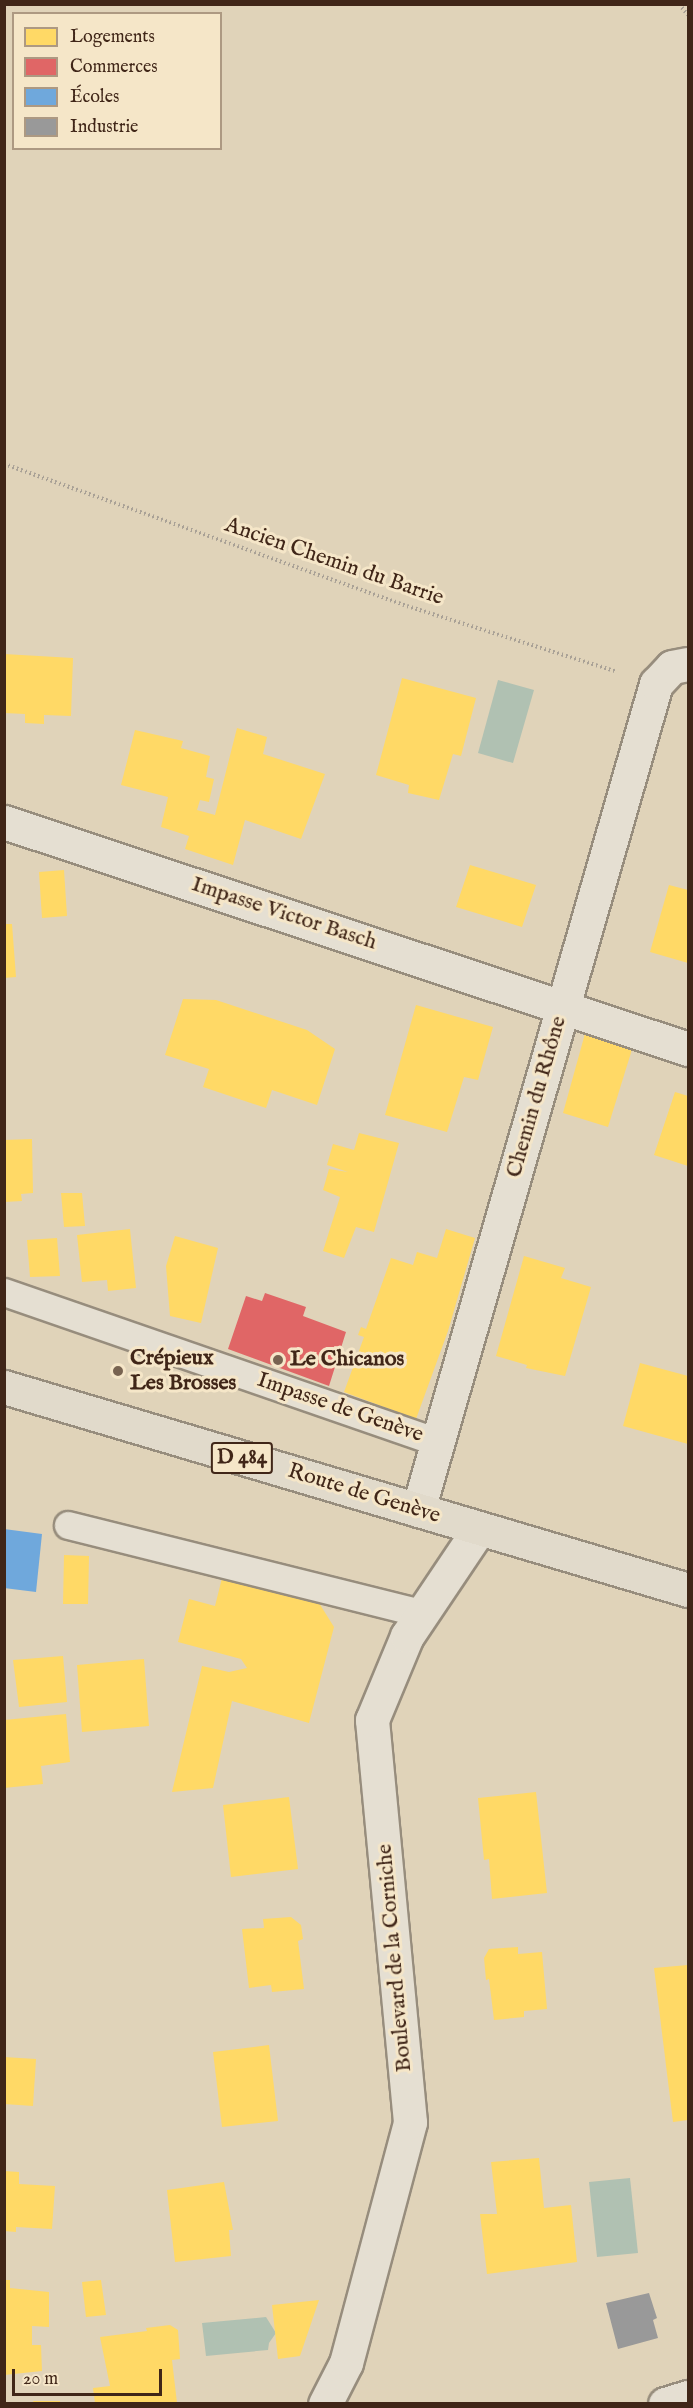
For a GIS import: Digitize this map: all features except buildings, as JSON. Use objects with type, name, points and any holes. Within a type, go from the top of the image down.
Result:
[{"type":"main road","name":"Route de Genève","points":[[4,1387],[688,1590]]},
{"type":"street","points":[[656,684],[672,667],[688,664]]},
{"type":"street","name":"Chemin du Rhône","points":[[418,1510],[656,684]]},
{"type":"street","name":"Impasse Victor Basch","points":[[4,822],[688,1049]]},
{"type":"street","name":"Boulevard de la Corniche","points":[[326,2403],[346,2363],[410,2122],[372,1720],[407,1636],[480,1529]]},
{"type":"street","points":[[665,2403],[688,2397]]},
{"type":"lane","name":"Impasse de Genève","points":[[4,1292],[438,1442]]},
{"type":"lane","points":[[68,1525],[424,1614]]},
{"type":"path","points":[[679,4],[688,15]]},
{"type":"path","name":"Ancien Chemin du Barrie","points":[[4,464],[407,606],[656,684]]},
{"type":"shaded area","points":[[498,680],[534,690],[513,763],[478,753]]},
{"type":"shaded area","points":[[630,2178],[638,2253],[597,2257],[589,2182]]},
{"type":"shaded area","points":[[266,2317],[276,2333],[269,2343],[268,2350],[206,2356],[202,2323]]},
{"type":"place","name":"Le Chicanos","points":[[278,1360]]},
{"type":"place","name":"Crépieux Les Brosses","points":[[118,1371]]}]
